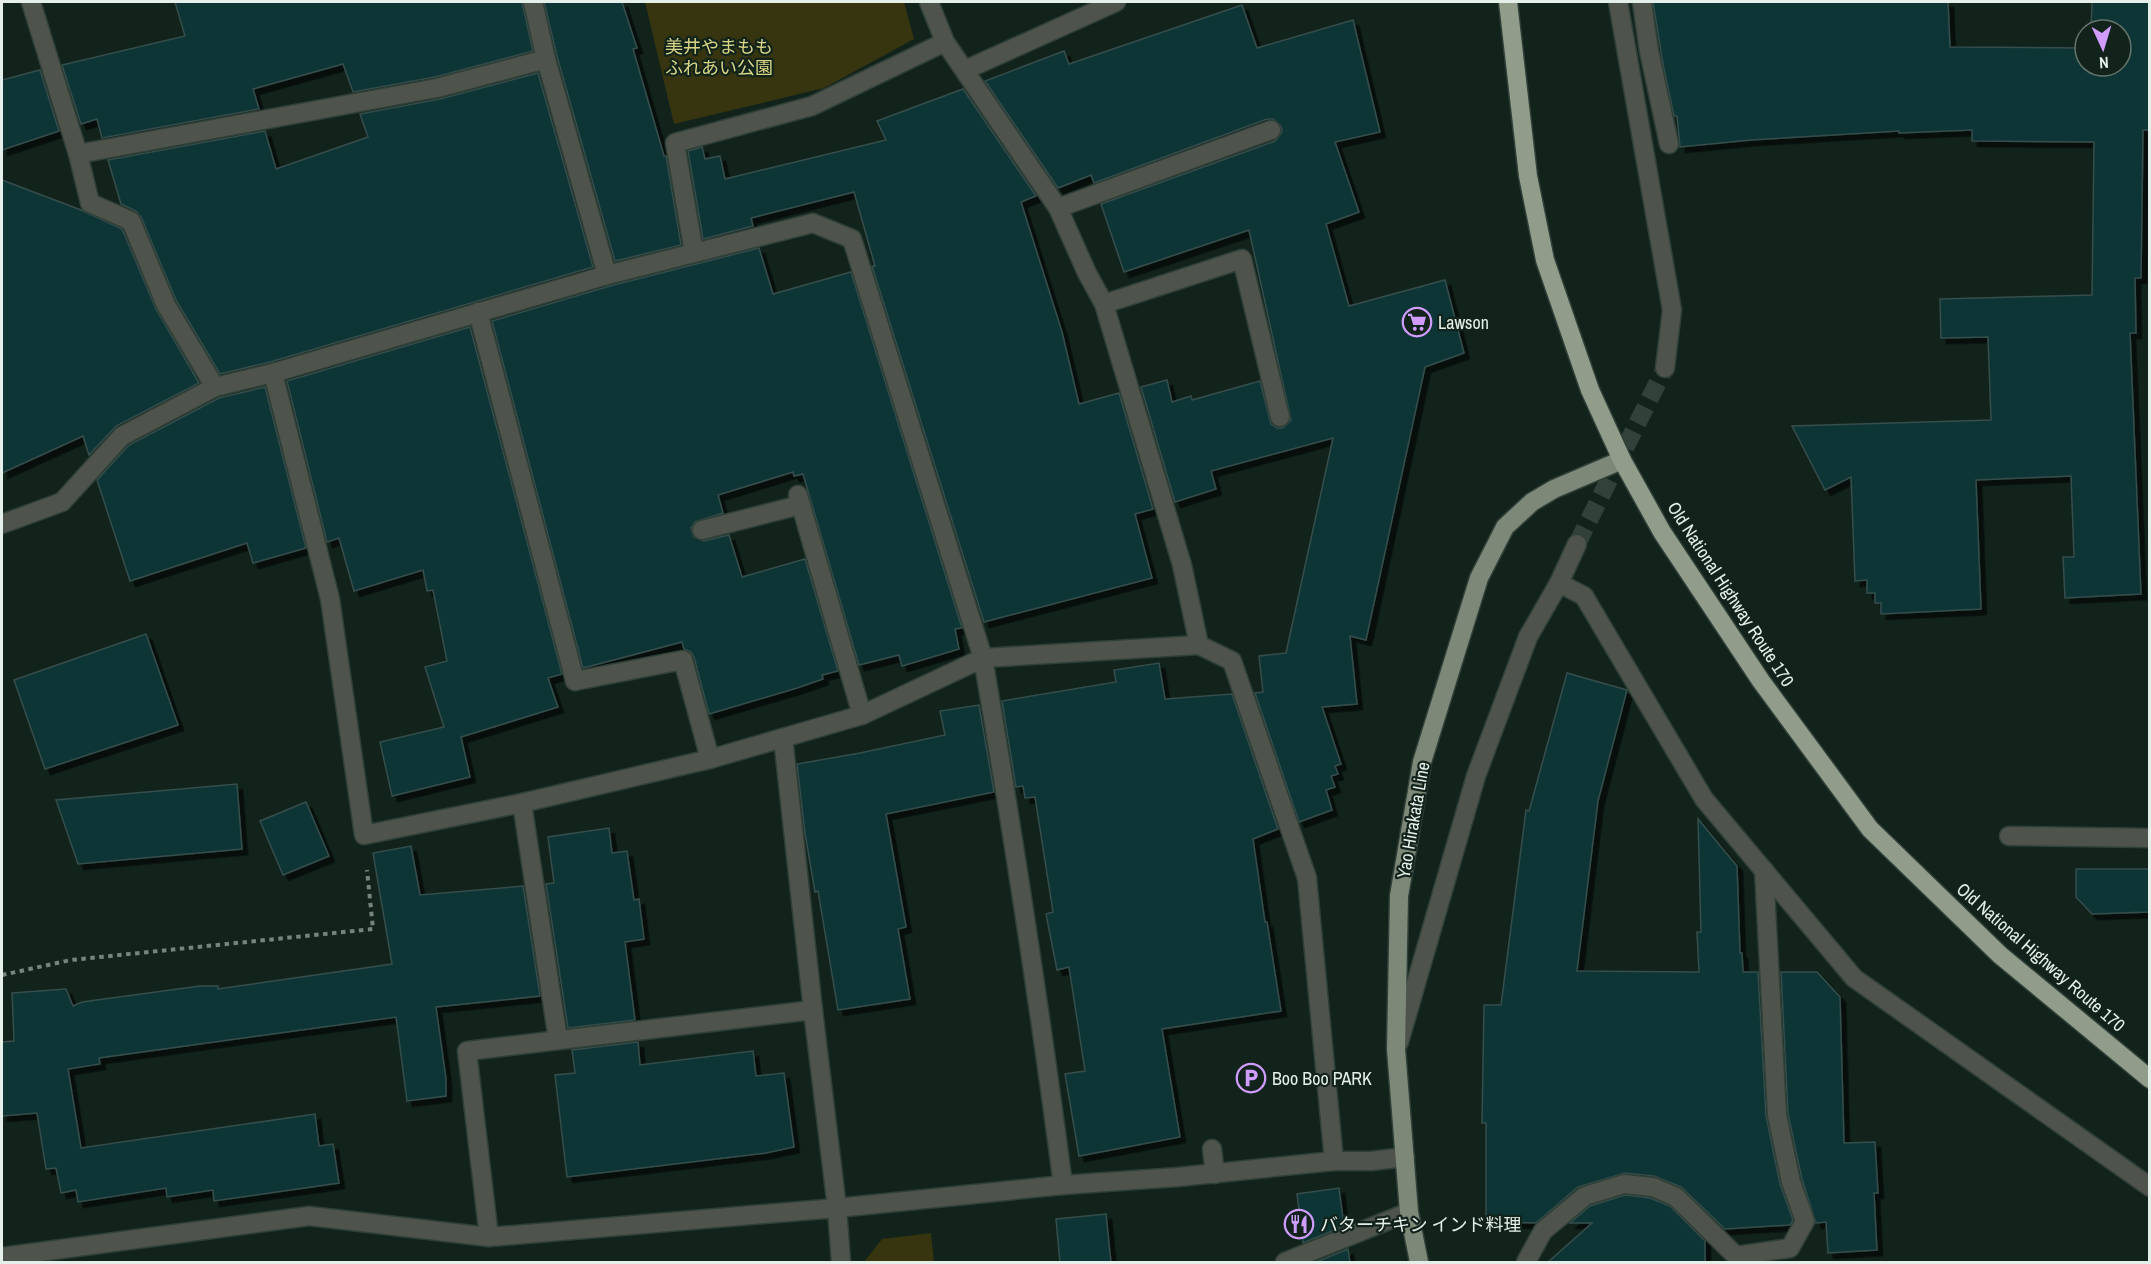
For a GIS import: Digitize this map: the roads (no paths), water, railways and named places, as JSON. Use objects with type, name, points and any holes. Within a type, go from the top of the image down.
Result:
[{"type":"highway","name":"Old National Highway Route 170","points":[[1508,2],[1528,176],[1545,260],[1590,390],[1622,460],[1662,532],[1748,661],[1870,829],[2000,955],[2150,1079]]},
{"type":"main road","name":"Yao Hirakata Line","points":[[1419,1263],[1409,1212],[1396,1049],[1399,896],[1420,774],[1479,579],[1505,527],[1532,502],[1554,489],[1622,460]]},
{"type":"street","points":[[31,2],[78,154],[90,203],[131,221],[166,305],[215,387]]},
{"type":"street","points":[[533,2],[546,59],[607,275]]},
{"type":"street","points":[[929,2],[945,42],[1058,208],[1087,273],[1104,304],[1182,565],[1199,645]]},
{"type":"street","points":[[965,70],[1116,2]]},
{"type":"street","points":[[1618,2],[1672,310],[1665,368]]},
{"type":"street","points":[[1642,2],[1649,51],[1669,144]]},
{"type":"street","points":[[694,253],[675,143],[812,106],[945,42]]},
{"type":"street","points":[[78,154],[437,88],[546,59]]},
{"type":"street","points":[[1058,208],[1271,130]]},
{"type":"street","points":[[2,524],[62,502],[122,436],[215,387],[273,373],[607,275],[813,223],[852,239],[983,658],[1017,860],[1063,1185]]},
{"type":"street","points":[[1104,304],[1242,259],[1280,417]]},
{"type":"street","points":[[478,312],[575,681],[683,660],[710,759]]},
{"type":"street","points":[[273,373],[330,599],[364,835],[522,803],[710,759],[862,715],[983,658],[1199,645],[1232,661],[1307,878],[1334,1161]]},
{"type":"street","points":[[702,530],[799,500],[862,715]]},
{"type":"street","points":[[1396,1049],[1476,776],[1528,637],[1559,583],[1577,544]]},
{"type":"street","points":[[1559,583],[1584,596],[1704,799],[1854,978],[2150,1187]]},
{"type":"street","points":[[783,738],[837,1208],[841,1263]]},
{"type":"street","points":[[522,803],[558,1040]]},
{"type":"street","points":[[2009,836],[2150,838]]},
{"type":"street","points":[[1526,1263],[1543,1232],[1585,1196],[1624,1184],[1653,1187],[1676,1197],[1725,1254],[1736,1256],[1790,1248],[1805,1221],[1791,1182],[1777,1115],[1764,870]]},
{"type":"street","points":[[489,1237],[467,1051],[813,1010]]},
{"type":"street","points":[[1212,1149],[1215,1174]]},
{"type":"street","points":[[2,1257],[309,1216],[489,1237],[837,1208],[1334,1161],[1371,1161],[1405,1157]]},
{"type":"street","points":[[1285,1263],[1409,1212]]},
{"type":"tunnel","points":[[1577,544],[1665,368]]},
{"type":"place","name":"Lawson","points":[[1417,322]]},
{"type":"place","name":"Boo Boo PARK","points":[[1251,1078]]},
{"type":"place","name":"バターチキン インド料理","points":[[1299,1224]]},
{"type":"park label","name":"美井やまもも ふれあい公園","points":[[719,56]]}]
